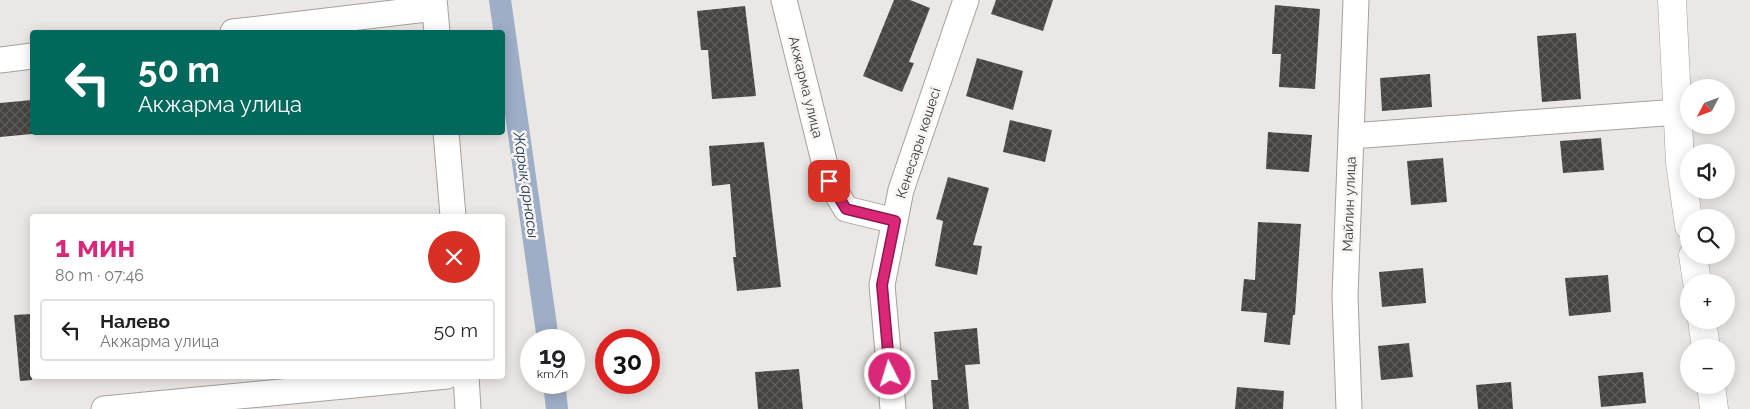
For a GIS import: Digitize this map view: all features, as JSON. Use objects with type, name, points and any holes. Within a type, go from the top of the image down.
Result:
[{"type":"street","name":"Акжарма улица","points":[[784,0],[829,181],[846,209],[895,221]]},
{"type":"street","name":"Кенесары көшесі","points":[[894,409],[882,285],[901,190],[966,0]]},
{"type":"street","name":"Майлин улица","points":[[1349,409],[1345,296],[1356,0]]},
{"type":"street","points":[[1672,0],[1680,162],[1687,209]]},
{"type":"street","points":[[256,30],[436,14]]},
{"type":"street","points":[[0,60],[30,56]]},
{"type":"street","points":[[1351,136],[1678,112]]},
{"type":"street","points":[[446,135],[453,214]]},
{"type":"street","points":[[104,409],[416,379]]},
{"type":"street","points":[[466,379],[468,409]]},
{"type":"street","points":[[1712,394],[1714,409]]},
{"type":"building","points":[[894,0],[910,0],[930,8],[909,62],[914,63],[902,92],[863,76]]},
{"type":"building","points":[[996,0],[1053,0],[1043,31],[991,14]]},
{"type":"building","points":[[1275,5],[1320,9],[1315,89],[1279,87],[1281,54],[1272,54]]},
{"type":"building","points":[[745,6],[756,96],[712,99],[708,50],[701,50],[697,11]]},
{"type":"building","points":[[1576,33],[1581,99],[1542,102],[1537,36]]},
{"type":"building","points":[[977,58],[1023,71],[1013,110],[966,96]]},
{"type":"building","points":[[1430,74],[1432,107],[1382,111],[1380,78]]},
{"type":"building","points":[[30,100],[30,134],[0,137],[0,103]]},
{"type":"building","points":[[1010,120],[1052,130],[1045,162],[1003,152]]},
{"type":"building","points":[[1268,132],[1312,135],[1309,172],[1266,169]]},
{"type":"building","points":[[1601,138],[1604,170],[1563,173],[1560,141]]},
{"type":"building","points":[[764,142],[781,287],[737,291],[733,257],[736,257],[730,184],[712,186],[709,146]]},
{"type":"building","points":[[1443,158],[1447,202],[1411,205],[1407,161]]},
{"type":"building","points":[[948,177],[989,188],[973,245],[982,246],[977,275],[935,266],[943,221],[936,219]]},
{"type":"building","points":[[1258,222],[1301,224],[1295,315],[1293,315],[1290,345],[1264,342],[1267,313],[1241,311],[1244,279],[1255,280]]},
{"type":"building","points":[[1423,268],[1426,303],[1382,307],[1379,272]]},
{"type":"building","points":[[1608,275],[1611,312],[1569,316],[1565,278]]},
{"type":"building","points":[[30,314],[30,379],[32,380],[20,381],[14,315]]},
{"type":"building","points":[[977,328],[980,364],[965,365],[969,409],[933,409],[931,380],[938,380],[934,332]]},
{"type":"building","points":[[1409,343],[1413,377],[1381,380],[1378,346]]},
{"type":"building","points":[[799,369],[803,409],[758,409],[755,372]]},
{"type":"building","points":[[1643,372],[1646,403],[1601,407],[1598,376]]},
{"type":"building","points":[[1511,382],[1513,409],[1478,409],[1476,385]]},
{"type":"building","points":[[1237,387],[1284,391],[1283,409],[1235,409]]},
{"type":"waterway","name":"Жарық арнасы","points":[[500,0],[504,30]]},
{"type":"waterway","name":"Жарық арнасы","points":[[505,35],[546,329]]},
{"type":"waterway","name":"Жарық арнасы","points":[[555,394],[557,409]]},
{"type":"route","points":[[829,181],[846,209],[895,221],[882,285],[890,374]]}]
